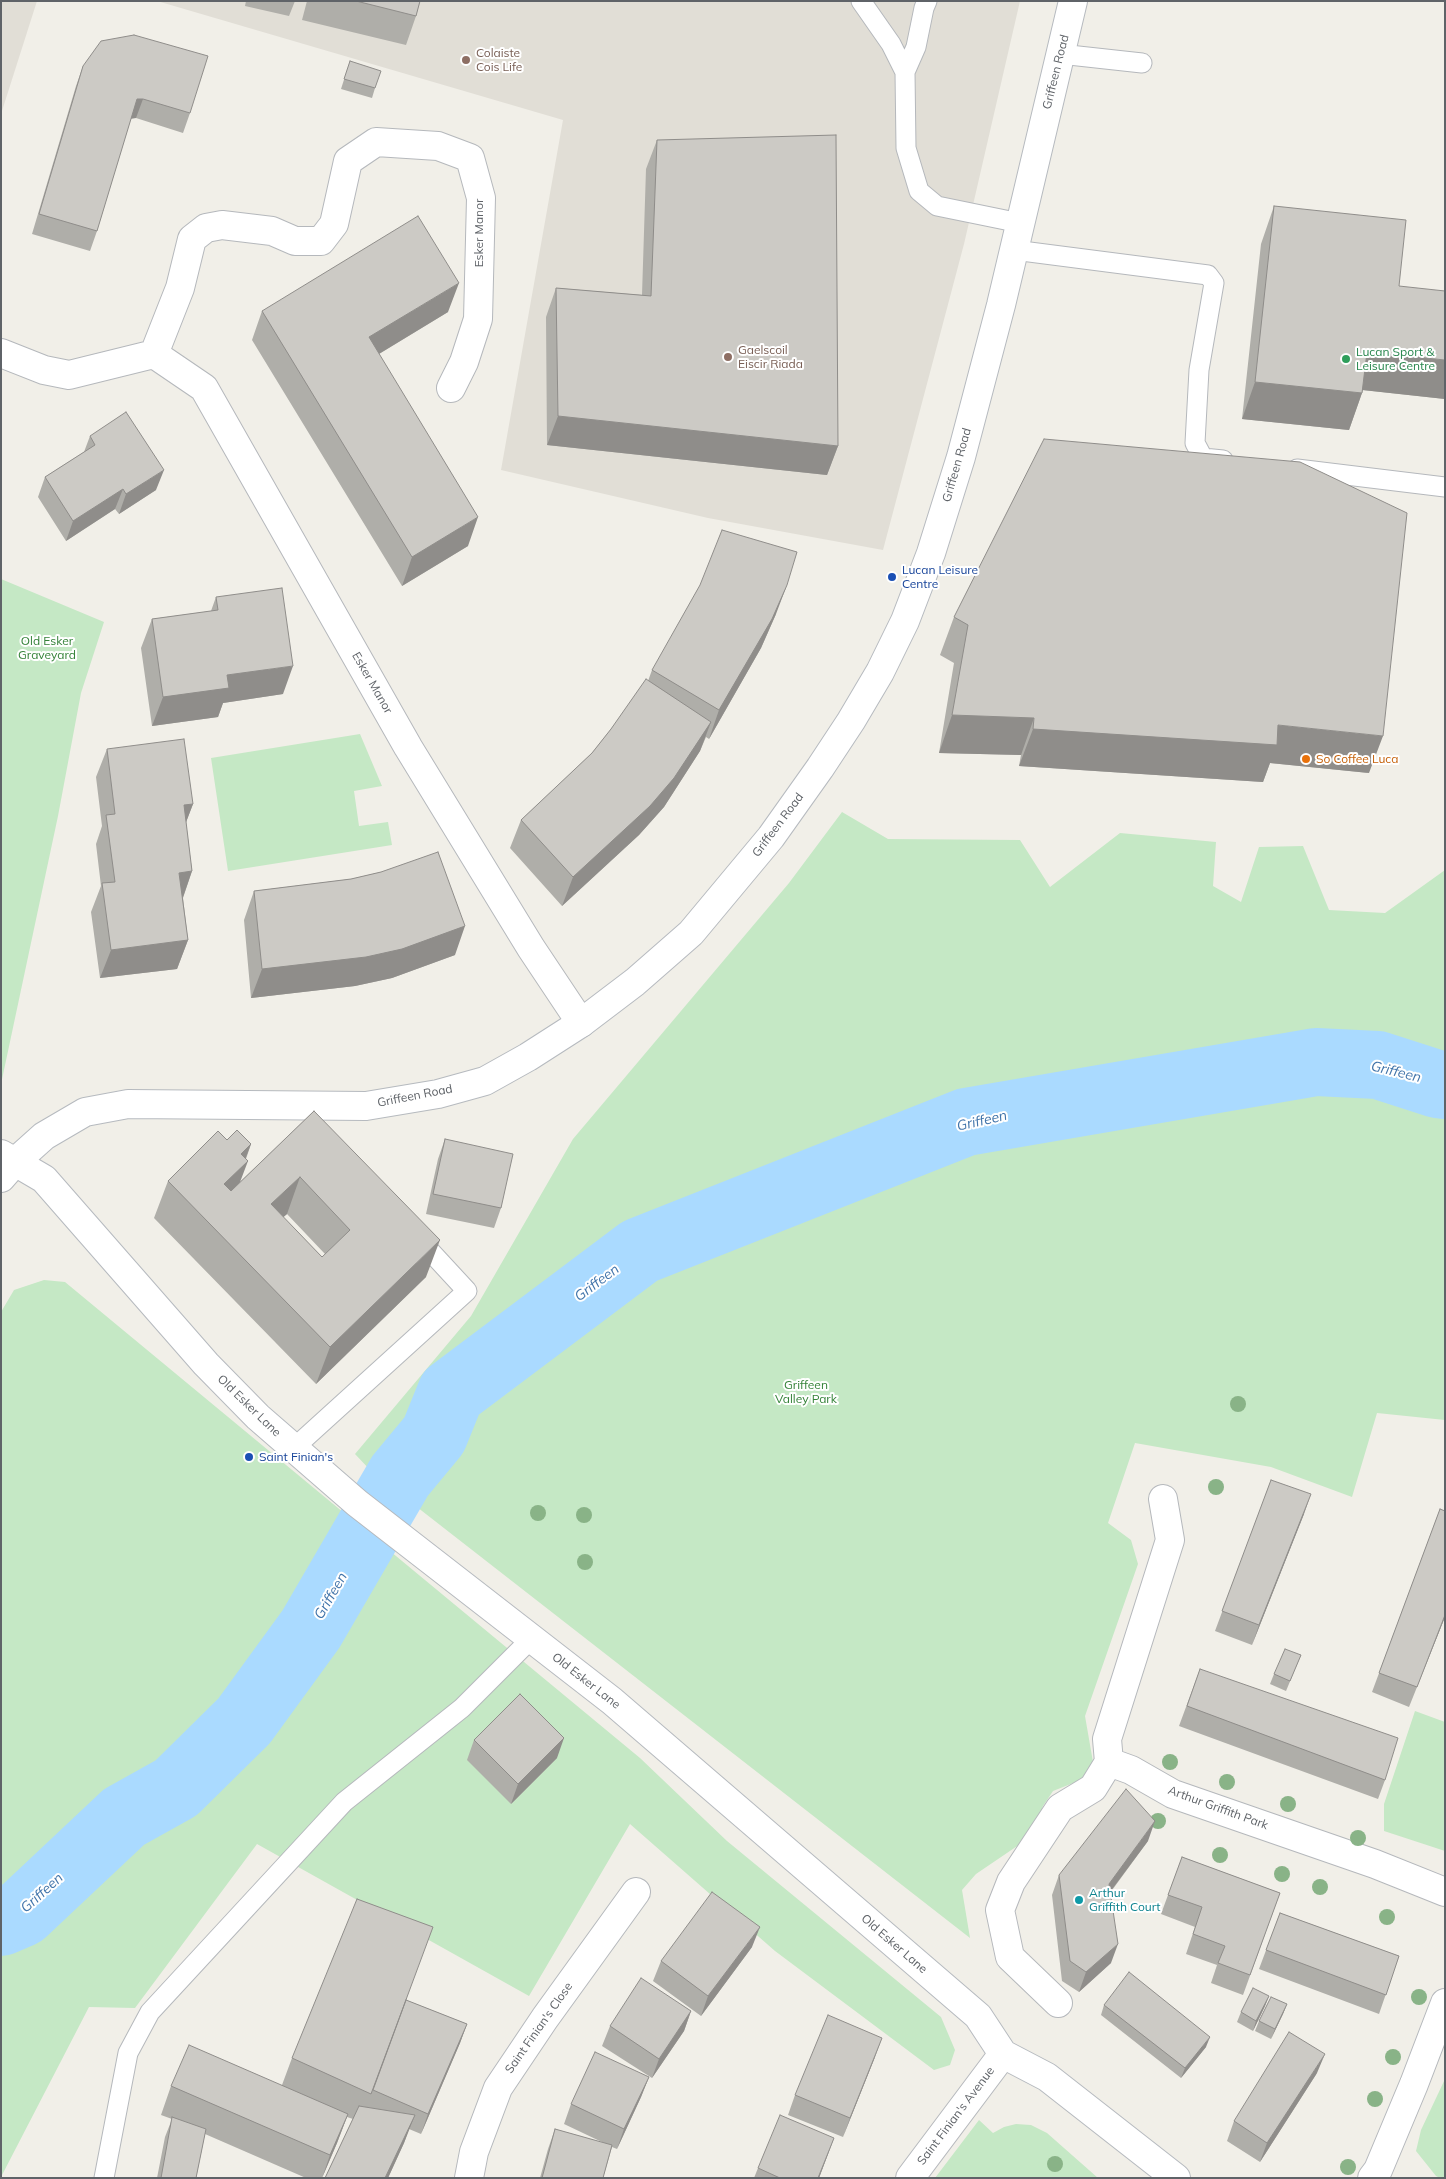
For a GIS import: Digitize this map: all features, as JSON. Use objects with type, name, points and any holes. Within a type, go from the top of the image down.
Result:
[{"type":"street","name":"Griffeen Road","points":[[6,1165],[44,1136],[85,1112],[128,1104],[366,1106],[438,1094],[485,1081],[528,1057],[581,1023],[635,982],[691,933],[771,838],[851,721],[880,672],[905,621],[934,544],[961,457],[1014,250],[1073,1]]},
{"type":"street","name":"Esker Manor","points":[[451,388],[464,362],[478,320],[480,198],[470,158],[438,146],[376,142],[348,161],[334,224],[321,241],[295,241],[272,231],[222,225],[206,228],[192,239],[180,288],[154,354],[204,388],[408,748],[531,948],[581,1023]]},
{"type":"street","points":[[1,353],[44,370],[69,375],[154,354]]},
{"type":"street","name":"Old Esker Lane","points":[[6,1165],[44,1179],[206,1364],[258,1417],[357,1503],[612,1701],[978,2016],[1003,2054],[1047,2077],[1176,2178]]},
{"type":"street","points":[[1058,2003],[1010,1957],[1000,1910],[1011,1882],[1060,1808],[1093,1788],[1109,1762],[1107,1739],[1170,1540],[1164,1499]]},
{"type":"street","name":"Arthur Griffith Park","points":[[1109,1762],[1131,1770],[1173,1794],[1380,1866],[1445,1892]]},
{"type":"street","name":"Saint Finian's Close","points":[[469,2178],[474,2152],[498,2088],[545,2018],[636,1892]]},
{"type":"street","points":[[1382,2175],[1445,2003]]},
{"type":"street","name":"Saint Finian's Avenue","points":[[910,2178],[1003,2054]]},
{"type":"lane","points":[[861,1],[891,44],[905,72]]},
{"type":"lane","points":[[927,1],[916,46],[905,72],[906,148],[919,191],[938,206],[1020,223]]},
{"type":"lane","points":[[1060,54],[1142,63]]},
{"type":"lane","points":[[1014,250],[1208,275],[1214,283],[1199,370],[1195,443],[1203,458],[1242,462]]},
{"type":"lane","points":[[1280,467],[1445,488]]},
{"type":"lane","points":[[294,1448],[467,1291],[406,1226]]},
{"type":"lane","points":[[104,2178],[128,2053],[150,2012],[344,1802],[462,1708],[532,1638]]},
{"type":"shaded area","points":[[1,1],[37,1],[1,114]]},
{"type":"shaded area","name":"Gaelscoil Eiscir Riada","points":[[157,1],[1020,1],[964,244],[883,550],[708,518],[501,470],[563,120]]},
{"type":"green space","name":"Old Esker Graveyard","points":[[1,579],[104,622],[81,693],[58,816],[1,1084]]},
{"type":"green space","points":[[360,734],[382,786],[354,791],[359,826],[388,822],[392,845],[228,871],[211,758]]},
{"type":"green space","name":"Griffeen Valley Park","points":[[842,812],[888,839],[1020,840],[1050,887],[1120,833],[1216,842],[1213,886],[1241,902],[1259,847],[1303,846],[1329,910],[1385,913],[1445,870],[1445,1420],[1377,1413],[1352,1497],[1271,1467],[1135,1443],[1108,1523],[1131,1540],[1138,1564],[1085,1716],[1093,1762],[1086,1778],[1053,1791],[1043,1806],[1032,1836],[976,1874],[962,1890],[970,1938],[372,1472],[355,1454],[471,1316],[573,1139],[789,883]]},
{"type":"green space","points":[[44,1280],[65,1282],[640,1758],[727,1841],[941,2017],[955,2050],[950,2065],[934,2070],[775,1951],[630,1824],[529,1996],[257,1844],[135,2008],[89,2007],[1,2177],[1,1312],[14,1290]]},
{"type":"green space","points":[[1415,1711],[1445,1722],[1445,1851],[1384,1831],[1384,1804]]},
{"type":"green space","points":[[1445,2079],[1445,2178],[1440,2178],[1436,2176],[1416,2151],[1421,2130]]},
{"type":"green space","points":[[979,2120],[993,2133],[1004,2127],[1016,2124],[1031,2125],[1047,2133],[1098,2178],[935,2178]]},
{"type":"building","points":[[356,1],[420,1],[416,16]]},
{"type":"building","points":[[134,35],[208,56],[190,113],[143,99],[137,99],[97,231],[39,214],[83,66],[101,41]]},
{"type":"building","points":[[350,61],[381,71],[375,88],[344,79]]},
{"type":"building","points":[[836,135],[838,446],[558,416],[556,288],[651,296],[657,140]]},
{"type":"building","name":"Lucan Sport & Leisure Centre","points":[[1274,206],[1406,220],[1399,286],[1445,291],[1445,360],[1367,352],[1362,393],[1255,382]]},
{"type":"building","points":[[418,216],[459,283],[369,337],[478,517],[412,557],[262,311]]},
{"type":"building","points":[[126,412],[164,470],[126,494],[123,489],[73,521],[45,477],[95,445],[90,436]]},
{"type":"building","points":[[1044,439],[1300,462],[1407,513],[1383,736],[1278,725],[1277,745],[1033,729],[1034,718],[952,715],[968,625],[954,617]]},
{"type":"building","points":[[722,530],[797,552],[787,585],[772,619],[719,710],[652,670],[700,585]]},
{"type":"building","points":[[282,588],[293,666],[227,675],[229,688],[163,697],[152,619],[218,610],[216,597]]},
{"type":"building","points":[[646,679],[711,722],[674,778],[650,806],[573,877],[521,820],[592,753]]},
{"type":"building","points":[[184,739],[193,804],[184,805],[192,871],[179,873],[188,940],[111,950],[102,883],[115,882],[106,815],[115,814],[107,749]]},
{"type":"building","points":[[438,852],[465,926],[402,949],[366,957],[262,969],[254,891],[351,879],[381,872]]},
{"type":"building","points":[[314,1111],[440,1240],[330,1347],[168,1181],[218,1131],[227,1140],[237,1130],[251,1144],[241,1154],[248,1161],[224,1184],[231,1191]],"holes":[[[300,1177],[350,1230],[322,1257],[271,1204]]]},
{"type":"building","points":[[445,1139],[513,1154],[501,1208],[433,1194]]},
{"type":"building","points":[[1271,1480],[1311,1494],[1259,1625],[1222,1611]]},
{"type":"building","points":[[1440,1509],[1445,1511],[1445,1615],[1417,1687],[1379,1673]]},
{"type":"building","points":[[1285,1649],[1301,1655],[1290,1681],[1274,1674]]},
{"type":"building","points":[[1200,1669],[1398,1738],[1385,1780],[1187,1706]]},
{"type":"building","points":[[520,1694],[564,1738],[518,1784],[474,1740]]},
{"type":"building","name":"Arthur Griffith Court","points":[[1126,1789],[1155,1821],[1109,1884],[1118,1944],[1086,1972],[1070,1961],[1059,1875]]},
{"type":"building","points":[[1182,1857],[1280,1893],[1250,1975],[1218,1963],[1225,1946],[1193,1934],[1202,1907],[1168,1895]]},
{"type":"building","points":[[712,1892],[760,1927],[708,1996],[661,1961]]},
{"type":"building","points":[[357,1899],[433,1927],[371,2094],[292,2058]]},
{"type":"building","points":[[1280,1913],[1399,1956],[1386,1995],[1266,1950]]},
{"type":"building","points":[[1129,1972],[1210,2037],[1185,2068],[1104,2005]]},
{"type":"building","points":[[641,1978],[691,2011],[659,2059],[610,2026]]},
{"type":"building","points":[[1253,1988],[1269,1996],[1256,2021],[1241,2012]]},
{"type":"building","points":[[1271,1997],[1287,2004],[1275,2029],[1259,2021]]},
{"type":"building","points":[[406,2000],[467,2024],[428,2114],[373,2090]]},
{"type":"building","points":[[828,2015],[882,2038],[850,2118],[795,2095]]},
{"type":"building","points":[[1289,2032],[1325,2054],[1267,2143],[1234,2121]]},
{"type":"building","points":[[189,2045],[348,2114],[330,2155],[171,2086]]},
{"type":"building","points":[[595,2052],[649,2077],[624,2129],[571,2104]]},
{"type":"building","points":[[359,2106],[415,2115],[385,2178],[325,2178]]},
{"type":"building","points":[[780,2115],[834,2138],[818,2178],[780,2178],[758,2168]]},
{"type":"building","points":[[172,2117],[206,2129],[196,2178],[161,2178]]},
{"type":"building","points":[[555,2129],[612,2145],[603,2178],[542,2178]]},
{"type":"waterway","name":"Griffeen","points":[[1,1922],[22,1913],[124,1817],[176,1788],[244,1721],[311,1629],[400,1476],[434,1435],[451,1393],[640,1251],[966,1122],[1316,1062],[1378,1065],[1445,1085]]},
{"type":"place","name":"Colaiste Cois Life","points":[[466,60]]},
{"type":"place","name":"Gaelscoil Eiscir Riada","points":[[728,357]]},
{"type":"place","name":"Lucan Sport & Leisure Centre","points":[[1346,359]]},
{"type":"place","name":"Lucan Leisure Centre","points":[[892,577]]},
{"type":"place","name":"So Coffee Luca","points":[[1306,759]]},
{"type":"place","name":"Saint Finian's","points":[[249,1457]]},
{"type":"place","name":"Arthur Griffith Court","points":[[1079,1900]]}]
